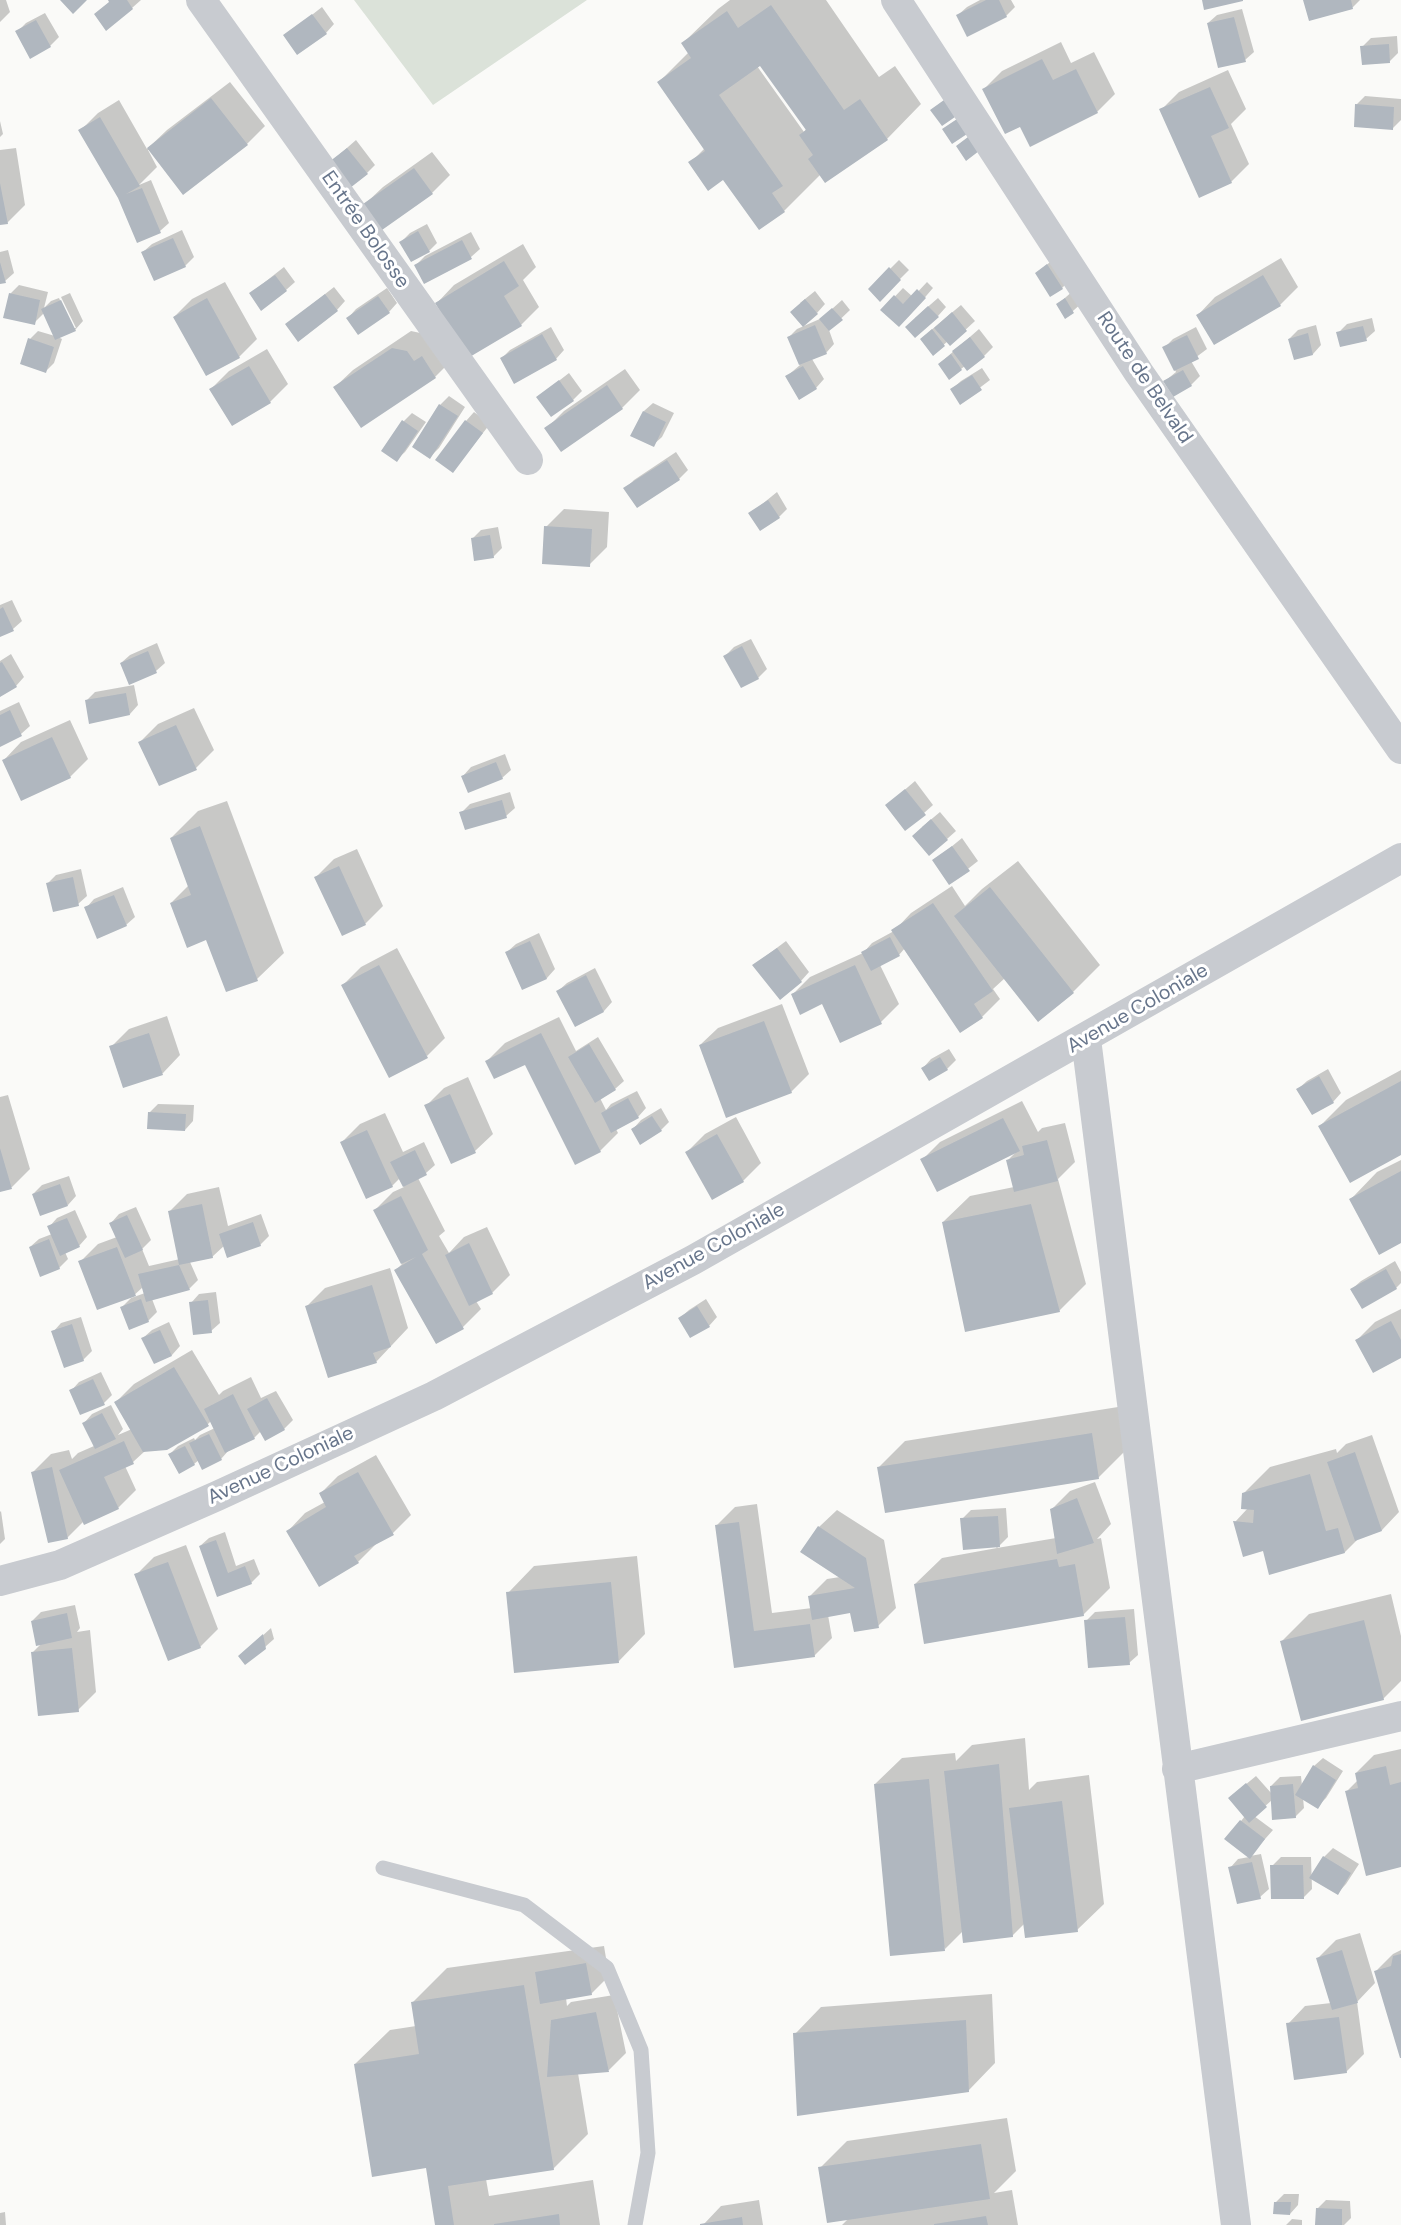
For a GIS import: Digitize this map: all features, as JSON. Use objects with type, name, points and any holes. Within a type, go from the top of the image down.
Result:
[{"type":"street","name":"Entrée Bolosse","points":[[201,0],[528,460]]},
{"type":"street","name":"Route de Belvald","points":[[896,0],[1139,373],[1401,749]]},
{"type":"street","name":"Avenue Coloniale","points":[[0,1581],[60,1565],[434,1396],[693,1260],[1086,1039],[1401,858]]},
{"type":"street","points":[[1086,1039],[1236,2225]]},
{"type":"street","points":[[1177,1768],[1401,1716]]},
{"type":"lane","points":[[383,1868],[524,1905],[607,1968],[641,2050],[648,2153],[635,2225]]},
{"type":"shaded area","points":[[354,0],[587,0],[433,105]]},
{"type":"building","points":[[60,0],[87,0],[73,14]]},
{"type":"building","points":[[108,0],[127,0],[133,9],[106,31],[94,14],[109,2]]},
{"type":"building","points":[[986,0],[999,0],[1007,17],[967,37],[956,15]]},
{"type":"building","points":[[1202,0],[1243,0],[1243,1],[1204,10]]},
{"type":"building","points":[[1303,0],[1351,0],[1353,9],[1309,21]]},
{"type":"building","points":[[771,5],[844,110],[860,99],[888,140],[825,183],[808,159],[813,155],[799,135],[806,130],[760,66],[719,95],[783,186],[772,193],[785,212],[759,230],[723,180],[708,191],[688,162],[705,151],[657,82],[691,58],[681,43],[727,11],[738,28]]},
{"type":"building","points":[[312,14],[327,34],[297,55],[283,35]]},
{"type":"building","points":[[1234,17],[1246,62],[1218,68],[1207,23]]},
{"type":"building","points":[[36,20],[51,47],[30,59],[15,31]]},
{"type":"building","points":[[1389,44],[1390,63],[1362,65],[1360,46]]},
{"type":"building","points":[[1042,59],[1053,80],[1076,69],[1098,113],[1030,147],[1020,127],[1005,134],[982,89]]},
{"type":"building","points":[[1210,87],[1229,128],[1211,136],[1232,183],[1199,198],[1159,109]]},
{"type":"building","points":[[211,98],[248,145],[183,195],[147,148]]},
{"type":"building","points":[[944,100],[955,117],[942,126],[930,110]]},
{"type":"building","points":[[1355,104],[1394,107],[1393,130],[1354,127]]},
{"type":"building","points":[[963,115],[973,130],[952,144],[942,129]]},
{"type":"building","points":[[100,117],[140,186],[126,194],[142,188],[161,233],[137,243],[118,198],[78,130]]},
{"type":"building","points":[[968,137],[979,151],[966,161],[956,146]]},
{"type":"building","points":[[347,148],[368,174],[350,188],[329,162]]},
{"type":"building","points":[[414,168],[433,194],[382,230],[363,204]]},
{"type":"building","points":[[0,183],[8,224],[0,225]]},
{"type":"building","points":[[418,231],[430,252],[411,262],[399,242]]},
{"type":"building","points":[[173,238],[186,267],[154,281],[141,252]]},
{"type":"building","points":[[462,240],[472,259],[424,284],[414,265]]},
{"type":"building","points":[[504,261],[519,286],[504,296],[522,326],[468,358],[435,303]]},
{"type":"building","points":[[0,262],[6,283],[0,284]]},
{"type":"building","points":[[1047,264],[1063,289],[1050,297],[1035,273]]},
{"type":"building","points":[[889,267],[901,280],[880,302],[868,289]]},
{"type":"building","points":[[275,275],[287,291],[261,311],[249,293]]},
{"type":"building","points":[[1263,275],[1281,306],[1214,345],[1196,315]]},
{"type":"building","points":[[917,289],[926,298],[899,327],[880,310],[894,295],[903,304]]},
{"type":"building","points":[[9,293],[40,300],[35,325],[3,318]]},
{"type":"building","points":[[325,294],[338,311],[298,342],[285,324]]},
{"type":"building","points":[[378,296],[390,313],[358,335],[346,318]]},
{"type":"building","points":[[207,298],[240,358],[206,376],[173,317]]},
{"type":"building","points":[[1065,298],[1074,313],[1065,319],[1056,304]]},
{"type":"building","points":[[805,299],[818,314],[803,327],[790,312]]},
{"type":"building","points":[[61,300],[76,331],[55,340],[41,309]]},
{"type":"building","points":[[928,306],[939,317],[915,338],[905,327]]},
{"type":"building","points":[[832,308],[843,320],[829,331],[819,319]]},
{"type":"building","points":[[952,312],[967,331],[950,346],[934,328]]},
{"type":"building","points":[[815,325],[827,354],[799,365],[787,337]]},
{"type":"building","points":[[1363,326],[1367,341],[1340,347],[1336,332]]},
{"type":"building","points":[[932,329],[945,346],[933,356],[920,339]]},
{"type":"building","points":[[1308,333],[1313,355],[1294,360],[1288,339]]},
{"type":"building","points":[[542,334],[557,360],[514,384],[500,358]]},
{"type":"building","points":[[1187,335],[1199,359],[1174,371],[1162,347]]},
{"type":"building","points":[[970,337],[985,357],[967,371],[952,351]]},
{"type":"building","points":[[28,338],[54,347],[46,373],[20,364]]},
{"type":"building","points":[[392,348],[407,351],[414,361],[422,356],[436,378],[361,428],[333,387]]},
{"type":"building","points":[[951,354],[962,370],[949,380],[938,364]]},
{"type":"building","points":[[249,366],[271,403],[232,426],[209,389]]},
{"type":"building","points":[[803,366],[817,389],[799,400],[785,376]]},
{"type":"building","points":[[1183,370],[1192,386],[1173,397],[1163,381]]},
{"type":"building","points":[[972,375],[982,390],[960,405],[950,389]]},
{"type":"building","points":[[559,380],[574,401],[551,417],[536,397]]},
{"type":"building","points":[[607,385],[623,409],[561,452],[544,428]]},
{"type":"building","points":[[439,404],[458,416],[430,459],[412,447]]},
{"type":"building","points":[[643,411],[666,422],[654,447],[630,436]]},
{"type":"building","points":[[402,420],[418,431],[397,462],[381,451]]},
{"type":"building","points":[[465,420],[483,433],[453,473],[435,460]]},
{"type":"building","points":[[667,460],[680,480],[637,508],[623,488]]},
{"type":"building","points":[[768,500],[780,518],[760,531],[748,513]]},
{"type":"building","points":[[544,526],[592,529],[590,567],[542,564]]},
{"type":"building","points":[[490,535],[494,558],[474,561],[471,538]]},
{"type":"building","points":[[3,607],[14,631],[0,637],[0,609]]},
{"type":"building","points":[[742,646],[759,679],[741,688],[723,656]]},
{"type":"building","points":[[148,651],[157,673],[129,685],[120,663]]},
{"type":"building","points":[[2,662],[17,687],[0,697],[0,663]]},
{"type":"building","points":[[126,693],[130,715],[89,724],[85,700]]},
{"type":"building","points":[[10,710],[22,736],[0,747],[0,715]]},
{"type":"building","points":[[176,725],[197,770],[159,786],[138,742]]},
{"type":"building","points":[[52,737],[71,778],[21,801],[2,760]]},
{"type":"building","points":[[496,762],[503,779],[468,793],[461,776]]},
{"type":"building","points":[[905,789],[926,815],[905,831],[885,805]]},
{"type":"building","points":[[502,800],[507,818],[465,830],[459,812]]},
{"type":"building","points":[[931,819],[948,840],[929,856],[912,836]]},
{"type":"building","points":[[200,826],[258,981],[226,992],[206,940],[187,948],[170,903],[191,895],[170,838]]},
{"type":"building","points":[[952,846],[970,871],[949,885],[932,860]]},
{"type":"building","points":[[339,866],[366,925],[342,936],[314,877]]},
{"type":"building","points":[[73,877],[79,906],[53,912],[46,883]]},
{"type":"building","points":[[990,887],[1074,993],[1038,1022],[954,916]]},
{"type":"building","points":[[114,895],[127,926],[97,939],[84,907]]},
{"type":"building","points":[[933,903],[993,991],[974,1004],[983,1018],[960,1033],[891,930]]},
{"type":"building","points":[[890,937],[900,956],[871,971],[861,952]]},
{"type":"building","points":[[530,941],[547,979],[522,990],[505,952]]},
{"type":"building","points":[[777,948],[802,982],[780,1000],[752,965]]},
{"type":"building","points":[[379,965],[428,1058],[389,1078],[341,985]]},
{"type":"building","points":[[855,965],[882,1024],[840,1043],[822,1004],[800,1015],[791,994]]},
{"type":"building","points":[[586,975],[604,1012],[575,1027],[556,991]]},
{"type":"building","points":[[764,1021],[792,1093],[726,1118],[699,1045]]},
{"type":"building","points":[[149,1033],[163,1075],[123,1088],[109,1046]]},
{"type":"building","points":[[541,1033],[601,1152],[575,1165],[525,1065],[494,1079],[485,1061]]},
{"type":"building","points":[[589,1044],[616,1090],[595,1103],[568,1057]]},
{"type":"building","points":[[940,1057],[948,1070],[929,1081],[921,1068]]},
{"type":"building","points":[[1319,1076],[1334,1103],[1312,1115],[1296,1089]]},
{"type":"building","points":[[1401,1081],[1401,1155],[1350,1183],[1318,1126]]},
{"type":"building","points":[[450,1094],[476,1153],[451,1164],[424,1105]]},
{"type":"building","points":[[628,1098],[639,1118],[611,1133],[601,1113]]},
{"type":"building","points":[[148,1112],[186,1114],[185,1131],[147,1129]]},
{"type":"building","points":[[652,1116],[662,1131],[640,1145],[631,1129]]},
{"type":"building","points":[[1003,1118],[1020,1151],[937,1192],[920,1159]]},
{"type":"building","points":[[367,1130],[393,1187],[366,1199],[340,1142]]},
{"type":"building","points":[[717,1134],[744,1182],[712,1200],[685,1152]]},
{"type":"building","points":[[1047,1140],[1058,1181],[1014,1192],[1006,1160],[1024,1155],[1022,1146]]},
{"type":"building","points":[[0,1148],[12,1189],[0,1192]]},
{"type":"building","points":[[415,1150],[427,1175],[403,1187],[390,1162]]},
{"type":"building","points":[[1401,1171],[1401,1243],[1379,1255],[1349,1199]]},
{"type":"building","points":[[60,1184],[68,1206],[40,1216],[32,1194]]},
{"type":"building","points":[[401,1196],[428,1250],[422,1254],[464,1329],[436,1344],[394,1270],[416,1257],[401,1264],[373,1210]]},
{"type":"building","points":[[202,1204],[213,1258],[179,1265],[168,1211]]},
{"type":"building","points":[[1031,1204],[1060,1312],[965,1332],[942,1222]]},
{"type":"building","points":[[127,1215],[143,1250],[125,1258],[109,1223]]},
{"type":"building","points":[[67,1218],[80,1247],[60,1256],[47,1226]]},
{"type":"building","points":[[253,1222],[261,1246],[227,1258],[219,1234]]},
{"type":"building","points":[[49,1239],[60,1269],[40,1277],[29,1247]]},
{"type":"building","points":[[469,1243],[493,1294],[469,1306],[445,1255]]},
{"type":"building","points":[[117,1247],[136,1296],[97,1310],[78,1261]]},
{"type":"building","points":[[179,1265],[190,1290],[146,1302],[138,1274]]},
{"type":"building","points":[[1386,1269],[1397,1289],[1362,1309],[1350,1289]]},
{"type":"building","points":[[372,1285],[391,1347],[373,1353],[377,1363],[328,1378],[305,1306]]},
{"type":"building","points":[[141,1299],[149,1322],[129,1330],[120,1307]]},
{"type":"building","points":[[208,1300],[212,1333],[193,1335],[189,1302]]},
{"type":"building","points":[[697,1306],[710,1327],[690,1338],[678,1318]]},
{"type":"building","points":[[1391,1321],[1401,1340],[1401,1358],[1373,1373],[1355,1340]]},
{"type":"building","points":[[72,1324],[84,1361],[64,1368],[51,1331]]},
{"type":"building","points":[[160,1330],[172,1356],[154,1364],[141,1338]]},
{"type":"building","points":[[174,1367],[209,1426],[167,1450],[143,1452],[114,1402]]},
{"type":"building","points":[[93,1379],[105,1405],[80,1415],[69,1390]]},
{"type":"building","points":[[233,1394],[255,1439],[225,1453],[204,1409]]},
{"type":"building","points":[[267,1398],[285,1430],[265,1441],[247,1409]]},
{"type":"building","points":[[102,1413],[116,1439],[95,1449],[82,1423]]},
{"type":"building","points":[[1092,1433],[1099,1479],[885,1513],[877,1467]]},
{"type":"building","points":[[209,1434],[222,1460],[202,1470],[189,1443]]},
{"type":"building","points":[[124,1441],[134,1464],[104,1477],[119,1509],[84,1525],[59,1470]]},
{"type":"building","points":[[185,1446],[195,1465],[179,1474],[168,1454]]},
{"type":"building","points":[[1355,1452],[1382,1531],[1355,1541],[1327,1462]]},
{"type":"building","points":[[52,1467],[68,1539],[48,1543],[31,1472]]},
{"type":"building","points":[[358,1472],[394,1535],[354,1556],[359,1563],[319,1587],[286,1531],[326,1507],[319,1493]]},
{"type":"building","points":[[1310,1474],[1326,1531],[1338,1528],[1345,1553],[1269,1575],[1263,1551],[1243,1557],[1233,1521],[1253,1523],[1254,1510],[1241,1509],[1242,1493]]},
{"type":"building","points":[[1077,1498],[1094,1543],[1057,1554],[1050,1509]]},
{"type":"building","points":[[998,1516],[1000,1547],[963,1550],[960,1518]]},
{"type":"building","points":[[739,1522],[754,1631],[810,1624],[815,1657],[734,1668],[715,1525]]},
{"type":"building","points":[[818,1526],[866,1558],[879,1628],[854,1632],[850,1613],[812,1620],[808,1596],[855,1588],[800,1552]]},
{"type":"building","points":[[216,1540],[228,1573],[245,1566],[252,1584],[217,1597],[199,1546]]},
{"type":"building","points":[[1057,1559],[1059,1567],[1075,1564],[1084,1616],[924,1644],[914,1584]]},
{"type":"building","points":[[168,1562],[201,1648],[168,1661],[134,1574]]},
{"type":"building","points":[[611,1582],[619,1663],[514,1673],[506,1592]]},
{"type":"building","points":[[67,1613],[72,1638],[36,1646],[31,1621]]},
{"type":"building","points":[[1125,1617],[1130,1665],[1088,1668],[1084,1620]]},
{"type":"building","points":[[1364,1620],[1384,1700],[1301,1721],[1280,1641]]},
{"type":"building","points":[[263,1634],[266,1649],[245,1665],[238,1656]]},
{"type":"building","points":[[72,1648],[79,1712],[38,1716],[31,1652]]},
{"type":"building","points":[[999,1764],[1013,1937],[963,1943],[944,1771]]},
{"type":"building","points":[[1313,1765],[1336,1780],[1318,1809],[1295,1795]]},
{"type":"building","points":[[1386,1766],[1390,1785],[1401,1782],[1401,1867],[1366,1876],[1345,1791],[1358,1788],[1355,1773]]},
{"type":"building","points":[[929,1779],[945,1951],[890,1956],[874,1784]]},
{"type":"building","points":[[1246,1783],[1267,1807],[1249,1823],[1228,1798]]},
{"type":"building","points":[[1293,1784],[1296,1818],[1272,1820],[1270,1786]]},
{"type":"building","points":[[1062,1801],[1078,1932],[1025,1938],[1009,1808]]},
{"type":"building","points":[[1240,1820],[1265,1839],[1250,1859],[1224,1839]]},
{"type":"building","points":[[1323,1856],[1351,1873],[1338,1895],[1309,1878]]},
{"type":"building","points":[[1252,1862],[1261,1899],[1237,1904],[1228,1867]]},
{"type":"building","points":[[1270,1865],[1303,1865],[1304,1899],[1271,1899]]},
{"type":"building","points":[[1342,1950],[1358,2003],[1332,2010],[1316,1958]]},
{"type":"building","points":[[1401,1954],[1400,2058],[1374,1971],[1391,1966],[1393,1956]]},
{"type":"building","points":[[586,1963],[592,1995],[540,2004],[535,1972]]},
{"type":"building","points":[[524,1985],[554,2170],[448,2186],[454,2225],[435,2225],[426,2168],[372,2177],[354,2064],[419,2054],[411,2002]]},
{"type":"building","points":[[596,2012],[609,2072],[547,2077],[551,2020]]},
{"type":"building","points":[[1339,2017],[1347,2073],[1294,2080],[1286,2023]]},
{"type":"building","points":[[966,2020],[969,2092],[797,2116],[793,2033]]},
{"type":"building","points":[[981,2144],[990,2199],[827,2223],[818,2167]]},
{"type":"building","points":[[1274,2202],[1291,2202],[1290,2215],[1273,2214]]},
{"type":"building","points":[[1316,2208],[1342,2209],[1342,2225],[1315,2225]]},
{"type":"building","points":[[559,2214],[560,2225],[494,2225],[494,2224]]},
{"type":"building","points":[[986,2216],[988,2225],[934,2225],[934,2224]]},
{"type":"building","points":[[742,2217],[743,2225],[700,2225],[700,2224]]}]
